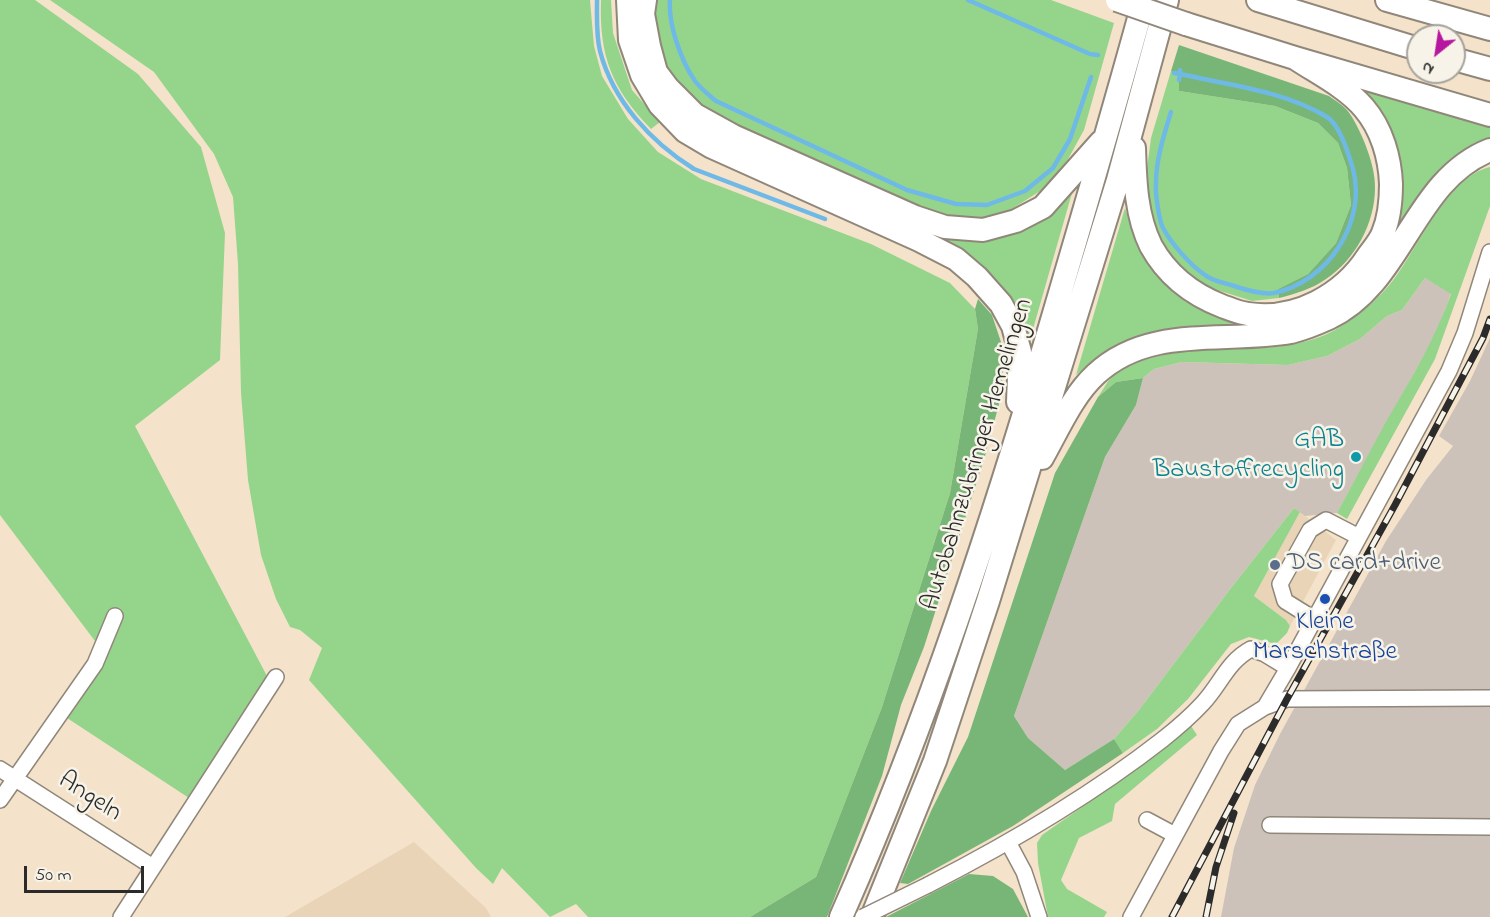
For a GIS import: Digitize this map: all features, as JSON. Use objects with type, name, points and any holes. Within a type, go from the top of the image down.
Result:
[{"type":"highway","points":[[627,0],[630,39],[642,75],[660,105],[686,131],[712,147],[919,240],[956,259],[977,277],[1001,304],[1013,326],[1020,352],[1014,447]]},
{"type":"highway","points":[[645,0],[643,14],[656,72],[668,88],[695,115],[733,136],[915,217],[945,227],[982,230],[1016,221],[1043,207],[1106,136]]},
{"type":"highway","points":[[1117,0],[1295,58],[1490,115]]},
{"type":"highway","name":"Autobahnzubringer Hemelingen","points":[[842,917],[933,691],[1014,447],[1144,0]]},
{"type":"highway","name":"Autobahnzubringer Hemelingen","points":[[872,917],[935,761],[1021,496],[1133,129],[1167,0]]},
{"type":"highway","points":[[1258,0],[1406,45]]},
{"type":"highway","points":[[1387,0],[1490,29]]},
{"type":"highway","points":[[1133,129],[1137,202],[1150,244],[1166,269],[1188,290],[1214,303],[1247,314],[1270,315],[1315,304],[1345,286],[1361,268],[1383,234],[1391,199],[1390,170],[1380,134],[1366,110],[1349,92],[1295,58]]},
{"type":"highway","points":[[1466,62],[1490,69]]},
{"type":"highway","points":[[1021,496],[1079,393],[1096,373],[1122,355],[1147,345],[1184,338],[1230,338],[1293,332],[1331,317],[1360,296],[1378,278],[1448,177],[1467,162],[1490,150]]},
{"type":"street","points":[[1265,707],[1449,371],[1465,333],[1490,252]]},
{"type":"street","points":[[1314,619],[1285,601],[1280,584],[1310,531],[1326,519],[1359,537]]},
{"type":"street","points":[[0,800],[95,663],[115,616]]},
{"type":"street","points":[[863,917],[1008,842],[1088,794],[1163,739],[1203,703],[1240,655],[1251,649],[1265,654],[1288,668]]},
{"type":"street","points":[[121,917],[276,677]]},
{"type":"street","points":[[1131,917],[1238,724],[1265,707],[1287,699],[1490,698]]},
{"type":"street","name":"Angeln","points":[[0,769],[153,867]]},
{"type":"street","points":[[1147,820],[1175,835]]},
{"type":"street","points":[[1270,825],[1490,827]]},
{"type":"street","points":[[1008,842],[1024,872],[1039,917]]},
{"type":"shaded area","points":[[1425,278],[1451,293],[1438,330],[1337,513],[1305,516],[1294,508],[1139,710],[1114,739],[1065,770],[1028,738],[1014,716],[1105,457],[1136,405],[1143,378],[1154,369],[1182,362],[1288,365],[1327,356],[1360,339],[1387,316],[1402,310]]},
{"type":"shaded area","points":[[1490,338],[1490,917],[1221,917],[1234,848],[1255,785],[1280,734],[1386,541],[1426,480],[1453,446],[1439,436],[1470,381]]},
{"type":"shaded area","points":[[1300,512],[1336,540],[1290,626],[1286,620],[1254,596]]},
{"type":"shaded area","points":[[414,842],[486,908],[491,917],[285,917]]},
{"type":"green space","points":[[0,0],[35,0],[138,74],[201,147],[225,233],[220,360],[135,426],[267,676],[189,798],[64,716],[104,653],[0,515]]},
{"type":"green space","points":[[50,0],[590,0],[594,46],[602,76],[628,119],[658,152],[701,179],[871,244],[950,283],[975,309],[978,329],[950,493],[882,707],[816,877],[750,917],[588,917],[576,904],[550,917],[502,868],[493,884],[476,868],[309,680],[322,648],[300,630],[290,627],[276,599],[261,555],[248,480],[241,393],[238,264],[233,197],[214,154],[154,72]]},
{"type":"green space","points":[[601,0],[611,0],[613,33],[632,90],[660,122],[651,129],[626,100],[611,70],[602,38]]},
{"type":"green space","points":[[656,0],[1051,0],[1114,23],[1084,130],[1067,161],[1045,188],[1007,212],[972,220],[946,217],[911,206],[741,129],[704,108],[685,92],[663,60],[654,16]]},
{"type":"green space","points":[[1179,45],[1329,96],[1341,104],[1355,121],[1373,170],[1374,201],[1367,227],[1354,251],[1346,262],[1321,283],[1279,298],[1278,289],[1308,274],[1336,243],[1351,205],[1347,168],[1338,143],[1318,123],[1275,106],[1179,91],[1179,77],[1171,71]]},
{"type":"green space","points":[[1171,71],[1179,77],[1179,91],[1275,106],[1318,123],[1338,143],[1347,168],[1351,205],[1336,243],[1308,274],[1278,289],[1279,298],[1252,301],[1195,283],[1174,264],[1154,232],[1145,184],[1151,138]]},
{"type":"green space","points":[[1355,85],[1490,124],[1490,139],[1473,146],[1446,164],[1424,189],[1395,232],[1398,200]]},
{"type":"green space","points":[[1490,167],[1490,206],[1435,359],[1347,519],[1337,513],[1422,358],[1451,294],[1425,278],[1402,310],[1387,316],[1360,339],[1327,356],[1288,365],[1182,362],[1154,369],[1143,378],[1116,382],[1098,397],[1114,374],[1155,357],[1180,352],[1285,346],[1311,340],[1335,330],[1367,308],[1388,286],[1447,198],[1475,173]]},
{"type":"green space","points":[[1072,193],[1027,350],[927,232],[951,236]]},
{"type":"green space","points":[[1125,208],[1142,250],[1165,283],[1197,307],[1240,321],[1240,326],[1192,326],[1152,332],[1115,347],[1076,375]]},
{"type":"green space","points":[[978,299],[992,315],[1003,348],[1002,393],[985,456],[924,647],[901,705],[882,776],[827,917],[750,917],[816,877],[882,707],[950,493],[978,329],[975,309]]},
{"type":"green space","points":[[1143,378],[1136,405],[1105,457],[1014,716],[1028,738],[1065,770],[1114,739],[1123,753],[1013,826],[908,884],[900,883],[931,811],[968,737],[1055,473],[1098,397],[1116,382]]},
{"type":"green space","points":[[1294,508],[1300,512],[1254,596],[1286,620],[1290,626],[1287,633],[1276,644],[1249,637],[1231,644],[1188,699],[1157,729],[1123,753],[1114,739],[1139,710]]},
{"type":"green space","points":[[1191,726],[1197,735],[1115,804],[1112,821],[1079,838],[1061,880],[1067,889],[1107,912],[1104,917],[1048,917],[1038,863],[1037,843],[1042,835],[1145,763]]},
{"type":"green space","points":[[969,874],[993,876],[1013,889],[1028,917],[886,917]]},
{"type":"waterway","points":[[597,0],[598,39],[606,69],[624,103],[649,133],[694,169],[825,219]]},
{"type":"waterway","points":[[670,0],[673,31],[685,63],[697,84],[716,101],[907,190],[956,204],[987,205],[1025,191],[1053,168],[1070,139],[1091,77]]},
{"type":"waterway","points":[[968,0],[1090,54],[1098,55]]},
{"type":"waterway","points":[[1174,73],[1180,74],[1180,70]]},
{"type":"waterway","points":[[1171,112],[1157,165],[1158,206],[1166,234],[1193,266],[1215,280],[1259,293],[1274,293],[1293,287],[1326,263],[1339,247],[1348,229],[1354,209],[1356,189],[1353,169],[1346,149],[1332,121],[1310,108],[1275,95],[1180,74],[1179,80]]},
{"type":"railway","points":[[1172,917],[1287,699],[1395,505],[1483,338],[1490,319]]},
{"type":"railway","points":[[1206,917],[1216,867],[1234,813]]},
{"type":"place","name":"GAB Baustoffrecycling","points":[[1356,457]]},
{"type":"place","name":"DS card+drive","points":[[1275,565]]},
{"type":"place","name":"Kleine Marschstraße","points":[[1325,599]]}]
